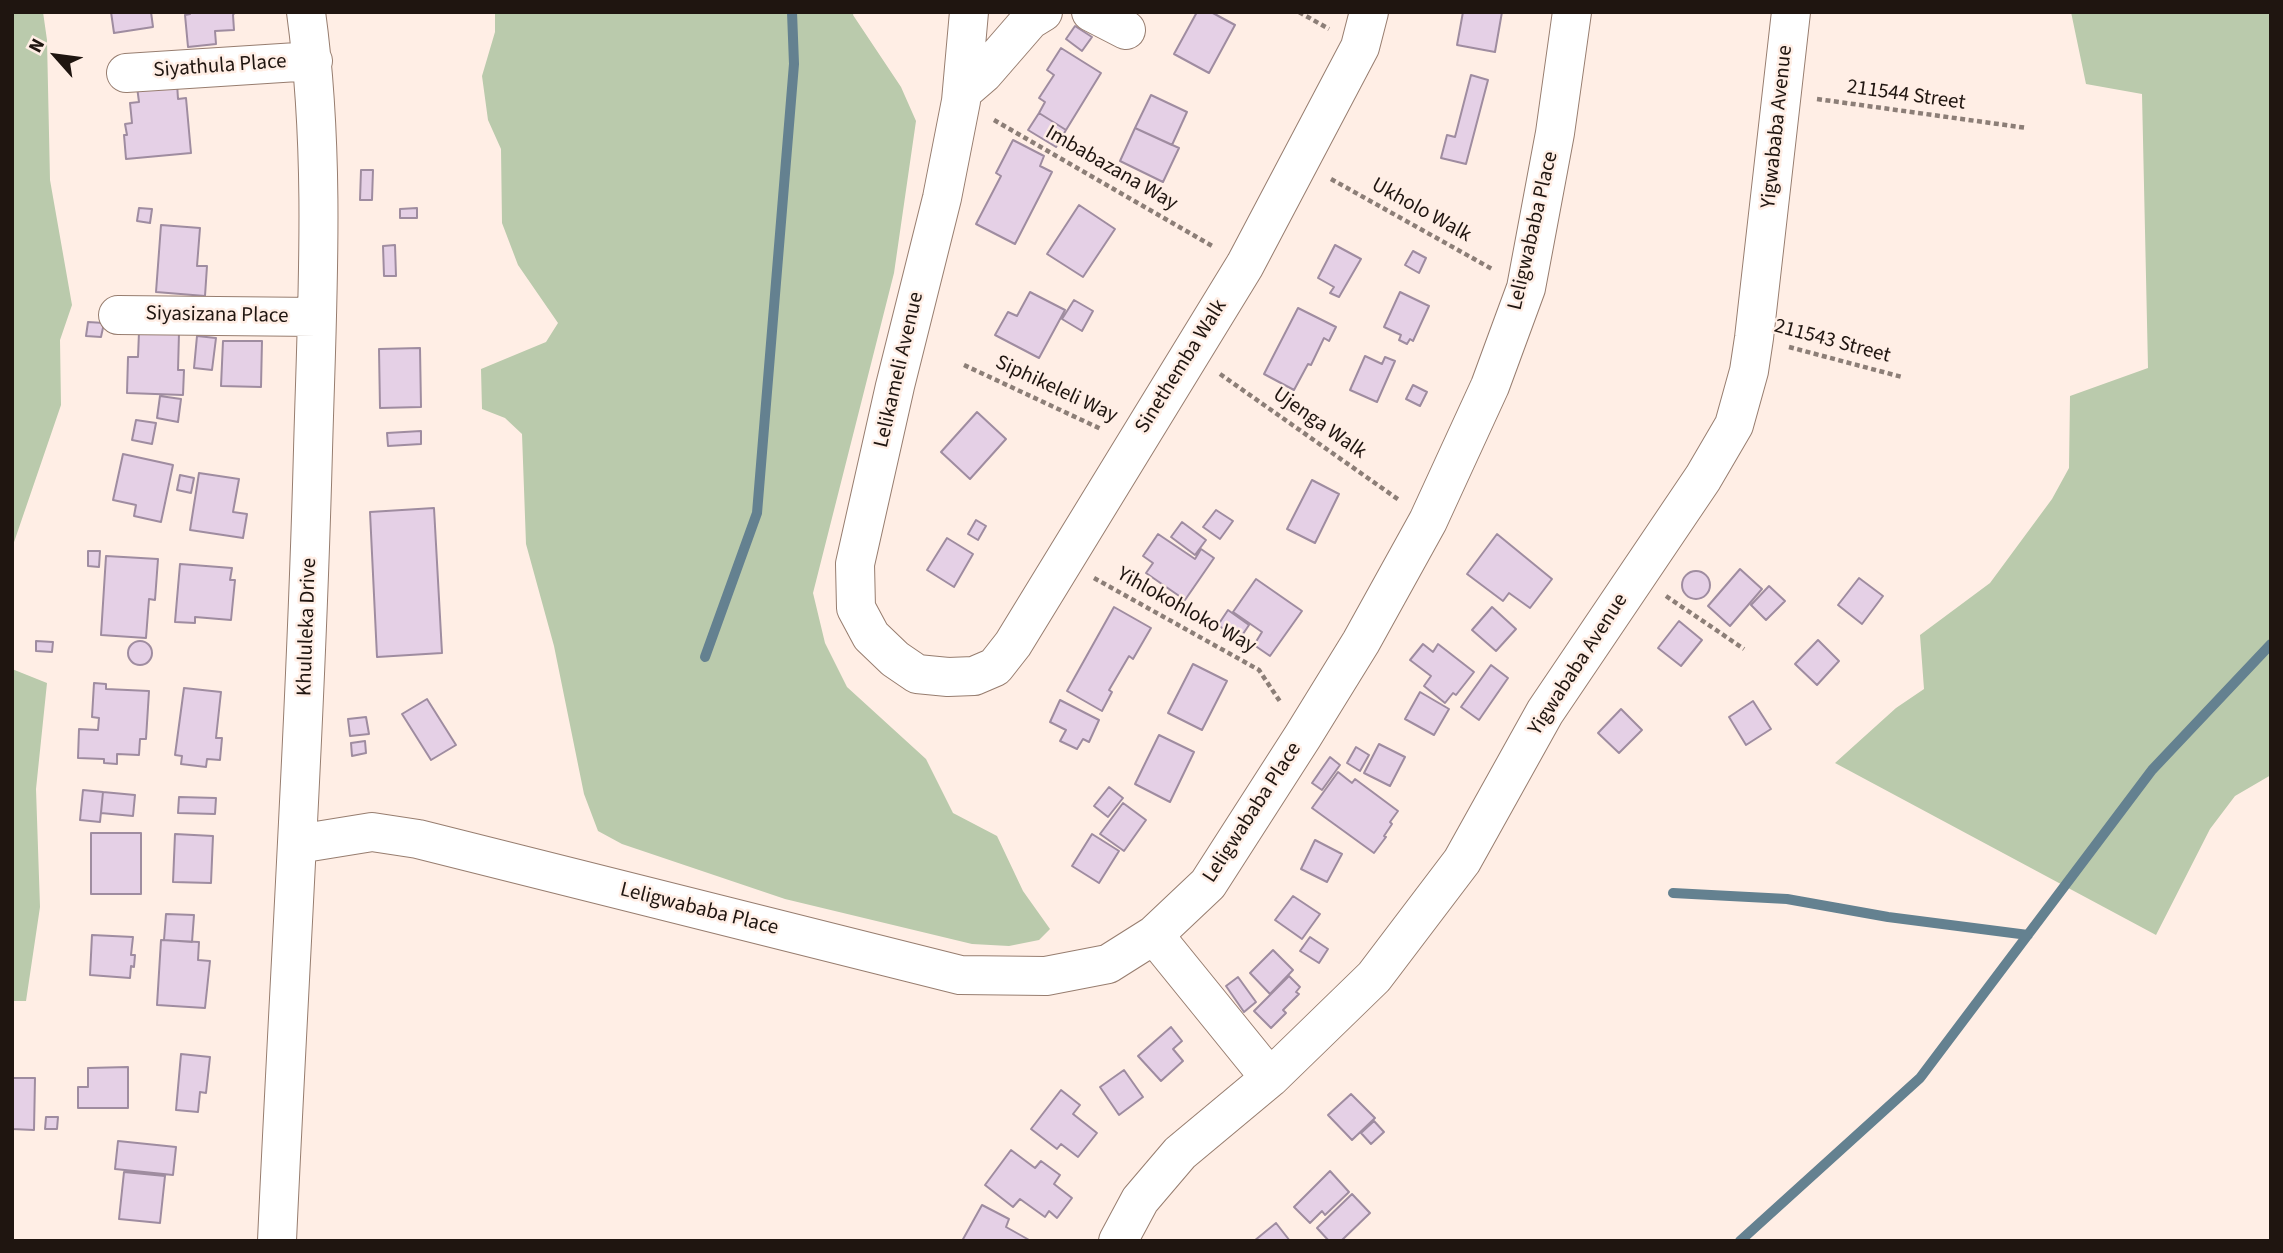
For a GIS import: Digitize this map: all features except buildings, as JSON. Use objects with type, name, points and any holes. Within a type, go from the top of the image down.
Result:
[{"type":"street","name":"Khululeka Drive","points":[[277,1241],[307,655],[317,317],[318,138],[313,61],[306,12]]},
{"type":"street","name":"Lelikameli Avenue","points":[[948,677],[917,674],[895,659],[871,636],[856,608],[855,564],[895,386],[942,198],[962,96],[969,12]]},
{"type":"street","points":[[962,96],[1030,20],[1043,12]]},
{"type":"street","points":[[1091,12],[1126,30]]},
{"type":"street","name":"Sinethemba Walk","points":[[948,677],[974,676],[995,667],[1013,644],[1065,562],[1134,444],[1245,265],[1360,47],[1369,12]]},
{"type":"street","name":"Leligwababa Place","points":[[298,844],[372,832],[418,839],[960,975],[1046,976],[1108,964],[1154,936],[1208,884],[1361,642],[1428,521],[1490,386],[1526,288],[1555,134],[1572,12]]},
{"type":"street","name":"Yigwababa Avenue","points":[[1118,1241],[1140,1200],[1180,1153],[1270,1078],[1374,977],[1462,861],[1545,712],[1703,478],[1734,425],[1749,371],[1754,338],[1791,12]]},
{"type":"street","name":"Siyathula Place","points":[[126,73],[313,61]]},
{"type":"street","name":"Siyasizana Place","points":[[118,315],[317,317]]},
{"type":"street","points":[[1154,936],[1270,1078]]},
{"type":"path","name":"211544 Street","points":[[1782,93],[2027,128]]},
{"type":"path","name":"Imbabazana Way","points":[[962,96],[1245,265]]},
{"type":"path","name":"Ukholo Walk","points":[[1301,162],[1526,288]]},
{"type":"path","name":"211543 Street","points":[[1754,338],[1902,377]]},
{"type":"path","name":"Ujenga Walk","points":[[1191,353],[1428,521]]},
{"type":"path","name":"Siphikeleli Way","points":[[964,365],[1134,444]]},
{"type":"path","name":"Yihlokohloko Way","points":[[1065,562],[1259,670],[1303,736]]},
{"type":"path","points":[[1636,576],[1744,649]]},
{"type":"green space","points":[[12,12],[43,12],[47,40],[50,180],[72,305],[60,340],[61,405],[12,548]]},
{"type":"green space","points":[[495,12],[854,12],[853,15],[901,87],[916,121],[894,273],[813,593],[825,643],[847,687],[926,759],[953,813],[997,836],[1023,891],[1050,929],[1039,940],[1009,946],[972,944],[785,899],[622,844],[598,831],[584,794],[554,646],[526,544],[522,434],[505,418],[482,409],[481,369],[546,342],[558,323],[518,265],[502,223],[501,149],[488,120],[482,76],[495,32]]},
{"type":"green space","points":[[2071,12],[2271,12],[2271,775],[2235,796],[2210,829],[2156,935],[1835,763],[1896,708],[1924,689],[1920,635],[1990,583],[2052,499],[2069,468],[2070,396],[2148,368],[2142,94],[2086,84]]},
{"type":"green space","points":[[12,669],[47,683],[36,789],[40,907],[26,1001],[12,1001]]},
{"type":"waterway","points":[[705,657],[757,513],[794,64],[792,12]]},
{"type":"waterway","points":[[1740,1241],[1920,1078],[2152,770],[2271,644]]},
{"type":"waterway","points":[[1673,893],[1787,899],[1888,917],[2028,935]]}]
